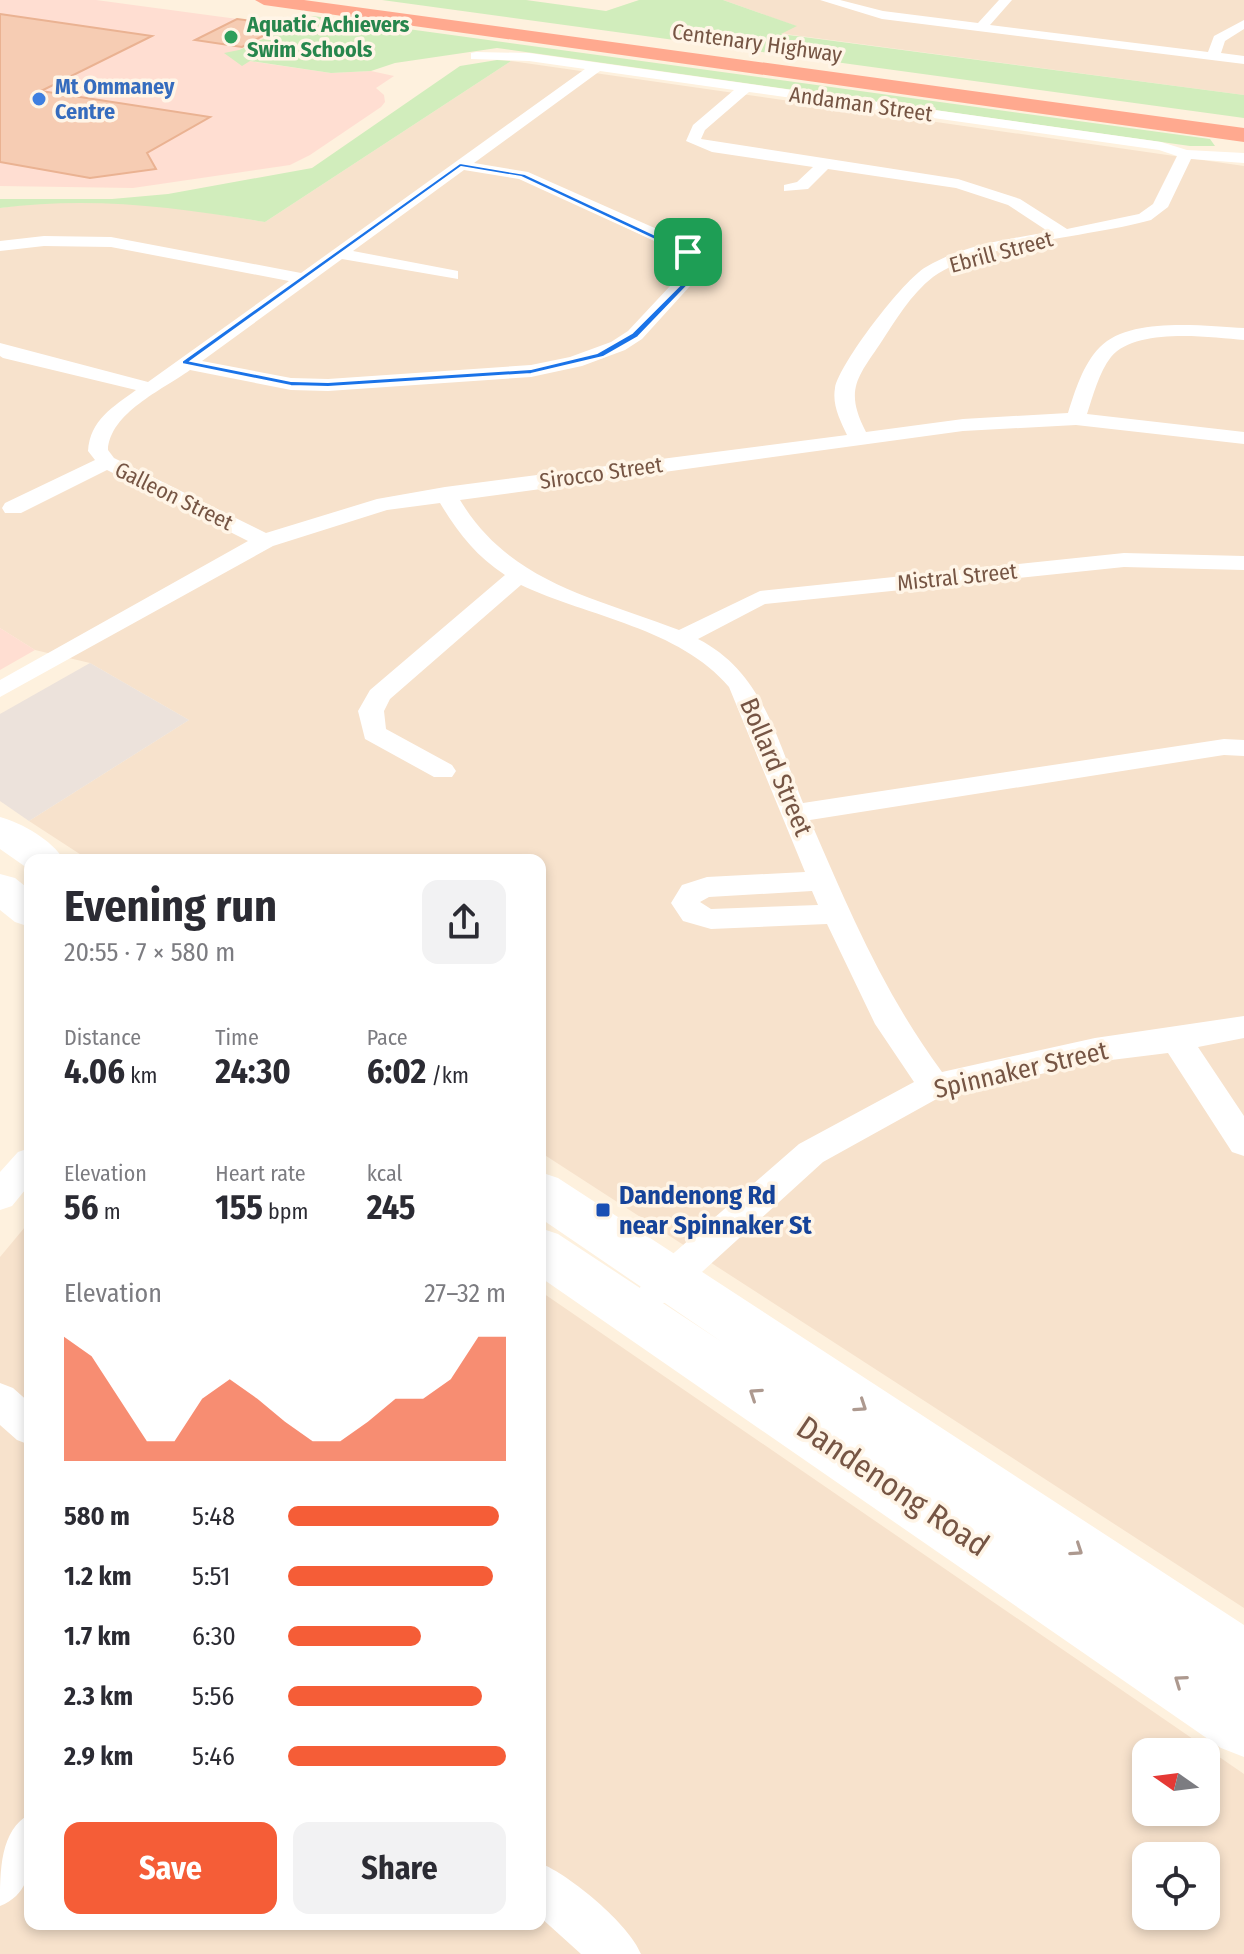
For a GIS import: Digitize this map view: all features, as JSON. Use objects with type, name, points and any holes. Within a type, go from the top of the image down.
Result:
[{"type":"highway","name":"Centenary Highway","points":[[327,0],[1244,126]]},
{"type":"highway","name":"Centenary Highway","points":[[241,1],[274,1],[1244,135]]},
{"type":"main road","points":[[0,830],[35,854]]},
{"type":"main road","points":[[0,888],[24,907]]},
{"type":"main road","name":"Dandenong Road","points":[[546,1198],[652,1296],[1244,1725]]},
{"type":"main road","name":"Dandenong Road","points":[[546,1252],[652,1296],[1244,1661]]},
{"type":"street","points":[[826,0],[882,15],[1244,60]]},
{"type":"street","points":[[981,27],[1006,0]]},
{"type":"street","points":[[1213,56],[1219,39],[1244,24]]},
{"type":"street","name":"Andaman Street","points":[[476,56],[513,55],[1161,146],[1186,154],[1244,158]]},
{"type":"street","name":"Galleon Street","points":[[265,541],[107,462],[98,451],[99,434],[112,417],[150,388],[597,67]]},
{"type":"street","points":[[745,88],[698,128],[693,141],[958,184],[1014,202],[1065,235]]},
{"type":"street","name":"Ebrill Street","points":[[859,438],[842,404],[843,389],[858,362],[929,272],[992,250],[1130,222],[1154,213],[1186,154]]},
{"type":"street","points":[[790,188],[802,186],[824,164]]},
{"type":"street","points":[[184,363],[291,384],[328,385],[531,371],[575,362],[618,346],[635,335],[694,271],[694,261],[678,245],[523,175],[460,165]]},
{"type":"street","points":[[0,246],[44,241],[111,242],[302,278]]},
{"type":"street","points":[[337,253],[452,275]]},
{"type":"street","points":[[1076,419],[1107,350],[1135,336],[1166,332],[1244,334]]},
{"type":"street","points":[[0,349],[150,388]]},
{"type":"street","name":"Sirocco Street","points":[[0,690],[265,541],[334,517],[445,493],[963,425],[1076,419],[1244,438]]},
{"type":"street","points":[[13,508],[107,462]]},
{"type":"street","name":"Bollard Street","points":[[445,493],[458,522],[480,546],[517,577],[679,639],[713,656],[741,685],[797,813],[836,914],[890,1024],[934,1086]]},
{"type":"street","name":"Mistral Street","points":[[679,639],[760,598],[1124,560],[1244,563]]},
{"type":"street","points":[[443,771],[374,733],[371,711],[379,695],[517,577]]},
{"type":"street","points":[[797,813],[1224,747],[1244,748]]},
{"type":"street","points":[[821,881],[707,887],[692,892],[685,903],[693,914],[711,919],[836,914]]},
{"type":"street","name":"Spinnaker Street","points":[[652,1296],[811,1153],[934,1086],[1095,1050],[1176,1040],[1244,1027]]},
{"type":"street","points":[[1176,1040],[1244,1143]]},
{"type":"street","points":[[0,1196],[24,1168]]},
{"type":"street","points":[[0,1400],[24,1422]]},
{"type":"street","points":[[0,1883],[24,1846]]},
{"type":"street","points":[[546,1891],[617,1954]]},
{"type":"shaded area","name":"Mt Ommaney Centre","points":[[0,0],[96,0],[289,26],[239,50],[236,59],[331,73],[371,71],[394,76],[376,88],[384,95],[385,102],[381,107],[290,165],[133,188],[0,186]]},
{"type":"shaded area","points":[[723,0],[1244,0],[1244,95],[778,33],[796,26]]},
{"type":"shaded area","points":[[511,61],[1244,166],[1244,1608],[546,1156],[546,854],[80,854],[29,821],[189,720],[90,663],[35,650],[0,628],[0,208],[48,201],[105,201],[179,208],[265,222]]},
{"type":"shaded area","points":[[0,628],[35,650],[0,670]]},
{"type":"shaded area","points":[[90,663],[189,720],[29,821],[0,801],[0,714]]},
{"type":"shaded area","points":[[24,1228],[24,1930],[546,1930],[546,1295],[1192,1738],[1132,1738],[1132,1826],[1220,1826],[1220,1758],[1244,1774],[1244,1954],[0,1954],[0,1257]]},
{"type":"green space","points":[[382,0],[526,0],[606,11],[639,0],[723,0],[797,26],[781,34],[1244,95],[1244,118]]},
{"type":"green space","points":[[313,16],[1210,139],[1215,146],[1190,146],[497,48],[395,63],[371,71],[331,73],[250,61],[242,66],[224,53],[239,50]]},
{"type":"green space","points":[[511,61],[265,222],[100,203],[0,208],[0,199],[112,199],[168,194],[312,168],[460,66]]},
{"type":"building","name":"Mt Ommaney Centre","points":[[0,14],[152,36],[41,91],[210,117],[147,153],[156,169],[90,178],[0,162]]},
{"type":"building","name":"Aquatic Achievers Swim Schools","points":[[237,19],[283,25],[242,47],[195,40]]},
{"type":"place","name":"Aquatic Achievers Swim Schools","points":[[231,37]]},
{"type":"place","name":"Mt Ommaney Centre","points":[[39,99]]},
{"type":"place","name":"Dandenong Rd near Spinnaker St","points":[[603,1210]]},
{"type":"route","points":[[460,165],[523,175],[688,252],[694,261],[694,271],[688,281],[635,335],[600,355],[575,362],[531,371],[328,385],[291,384],[184,363],[460,165]]}]
